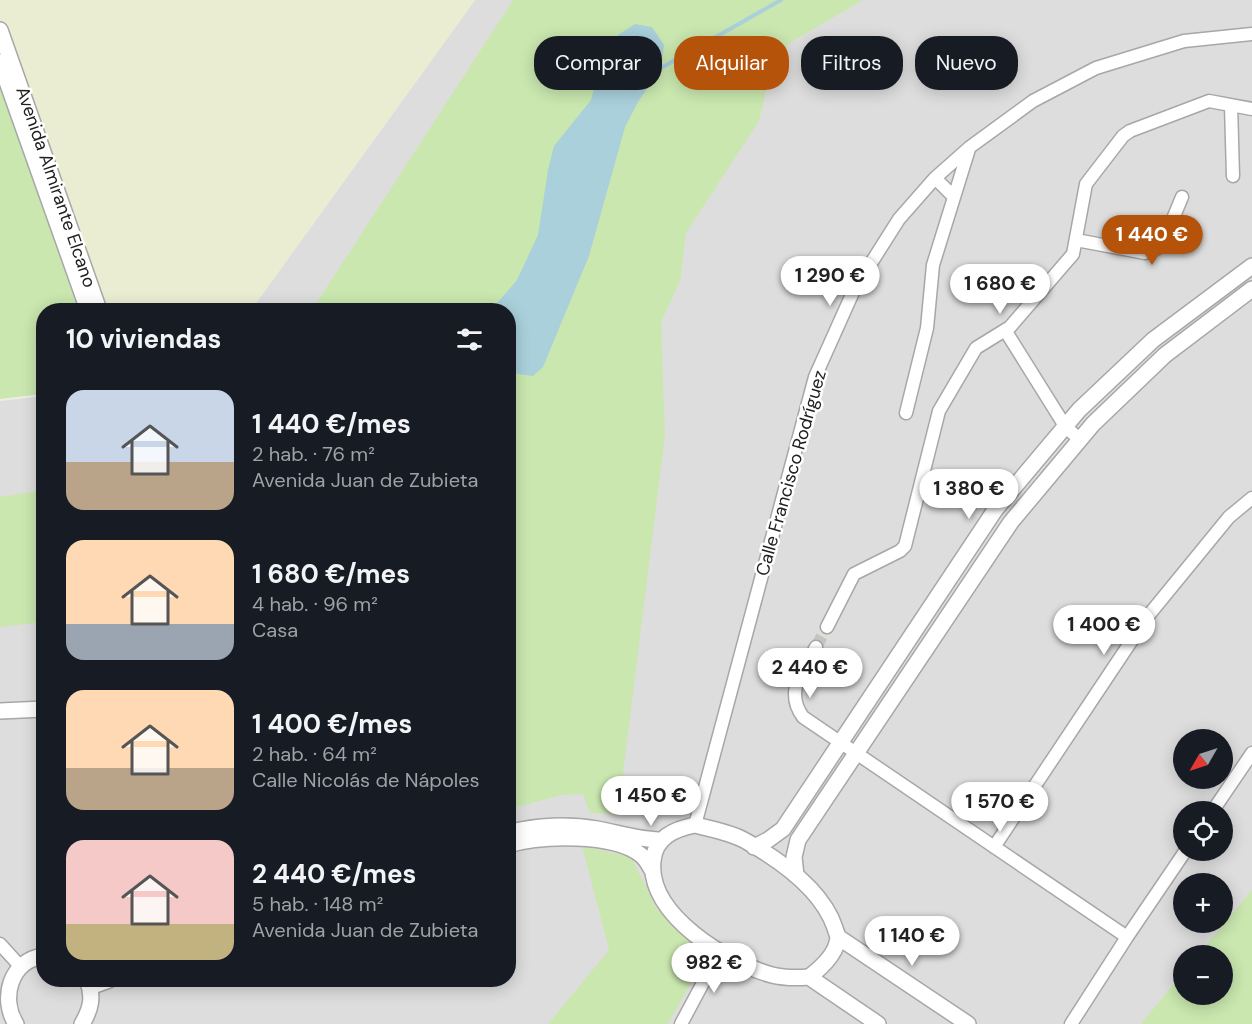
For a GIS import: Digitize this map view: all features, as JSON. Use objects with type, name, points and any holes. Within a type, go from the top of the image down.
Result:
[{"type":"street","name":"Avenida Almirante Elcano","points":[[0,30],[97,303]]},
{"type":"street","name":"Calle Francisco Rodríguez","points":[[695,825],[815,377],[854,290],[899,219],[935,178],[970,147],[1033,101],[1096,68],[1184,41],[1252,34]]},
{"type":"street","name":"Avenida Almirante Elcano","points":[[0,62],[86,303]]},
{"type":"street","points":[[827,627],[854,573],[900,552],[905,546],[939,411],[976,348],[1005,330],[1073,254],[1086,184],[1123,136],[1130,131],[1209,101],[1252,109]]},
{"type":"street","points":[[1231,105],[1233,176]]},
{"type":"street","points":[[906,413],[927,328],[933,265],[970,147]]},
{"type":"street","points":[[935,178],[954,197]]},
{"type":"street","points":[[1076,240],[1145,253],[1158,248],[1165,238],[1182,197]]},
{"type":"street","points":[[754,847],[783,829],[995,510],[1065,426],[1152,340],[1252,266]]},
{"type":"street","points":[[796,875],[794,857],[798,840],[1011,522],[1093,424],[1165,355],[1252,289]]},
{"type":"street","points":[[1213,294],[1225,310]]},
{"type":"street","points":[[1005,330],[1065,426],[1080,440]]},
{"type":"street","points":[[994,847],[1148,616],[1229,517],[1252,498]]},
{"type":"street","points":[[816,647],[795,687],[794,697],[803,717],[1127,937]]},
{"type":"street","points":[[0,711],[36,709]]},
{"type":"street","points":[[1219,801],[1252,753]]},
{"type":"street","points":[[652,870],[654,855],[662,840],[676,829],[695,825],[742,839],[796,875],[817,895],[832,919],[838,936],[968,1024]]},
{"type":"street","points":[[516,831],[542,826],[595,829],[647,840],[662,840]]},
{"type":"street","points":[[516,843],[542,837],[593,839],[627,847],[643,856],[652,870],[664,903],[676,918],[720,951],[747,966],[774,976],[809,977],[823,966],[833,951],[838,936]]},
{"type":"street","points":[[1071,1024],[1179,861]]},
{"type":"street","points":[[0,944],[20,966]]},
{"type":"street","points":[[681,1024],[720,951]]},
{"type":"street","points":[[16,1024],[9,1010],[7,996],[10,982],[20,966],[36,959]]},
{"type":"street","points":[[809,977],[878,1024]]},
{"type":"street","points":[[82,1024],[89,1012],[91,1000],[89,987]]},
{"type":"shaded area","points":[[475,0],[1252,0],[1252,1024],[0,1024],[0,401],[36,397],[36,987],[516,987],[516,303],[256,303]]},
{"type":"green space","points":[[0,0],[475,0],[256,303],[86,303],[0,63]]},
{"type":"green space","points":[[513,0],[863,0],[789,43],[789,36],[674,36],[674,90],[766,90],[759,121],[686,233],[680,281],[661,322],[665,435],[618,814],[590,813],[583,794],[562,795],[516,807],[516,303],[317,303]]},
{"type":"green space","points":[[0,63],[86,303],[36,303],[36,395],[0,399]]},
{"type":"green space","points":[[36,491],[36,623],[0,627],[0,497]]},
{"type":"green space","points":[[582,846],[631,857],[657,909],[700,951],[700,967],[668,1024],[548,1024],[609,950]]},
{"type":"green space","points":[[1252,890],[1252,1024],[1141,1024],[1173,985],[1173,1005],[1233,1005],[1233,945],[1206,945],[1216,933],[1233,933],[1233,913]]},
{"type":"water","points":[[635,24],[652,27],[658,36],[617,36]]},
{"type":"water","points":[[594,90],[646,90],[625,127],[589,256],[543,367],[533,376],[518,374],[516,373],[516,303],[497,303],[517,280],[538,235],[554,146],[591,100]]},
{"type":"waterway","points":[[662,67],[781,0]]},
{"type":"tunnel","points":[[816,647],[827,627]]}]
